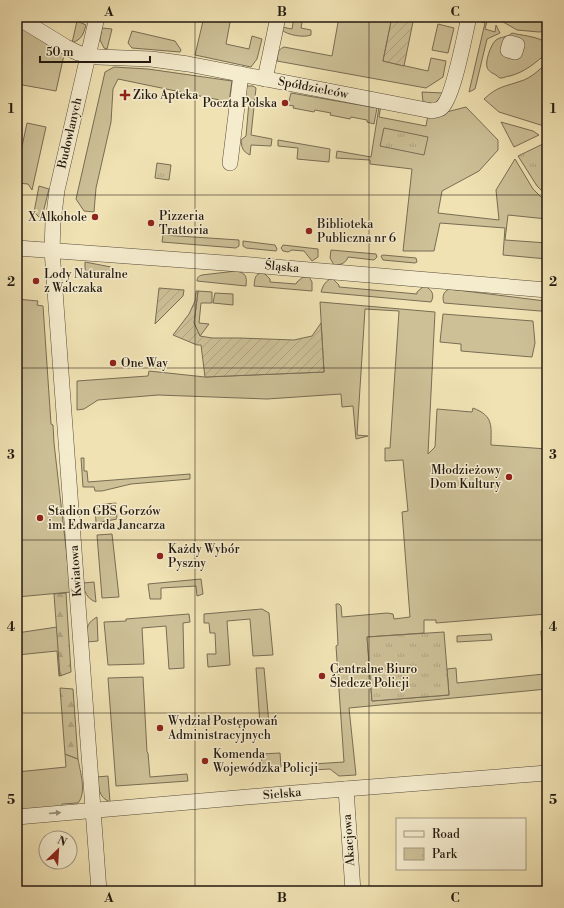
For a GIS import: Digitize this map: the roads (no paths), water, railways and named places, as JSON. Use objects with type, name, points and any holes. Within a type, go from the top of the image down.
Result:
[{"type":"street","name":"Spółdzielców","points":[[17,17],[68,49],[78,53],[108,58],[170,61],[432,111],[441,108],[445,104],[453,87],[469,17]]},
{"type":"street","name":"Budowlanych","points":[[52,250],[52,229],[55,203],[97,17]]},
{"type":"street","points":[[265,79],[278,17]]},
{"type":"street","points":[[230,163],[241,74]]},
{"type":"street","name":"Śląska","points":[[17,248],[268,266],[547,290]]},
{"type":"street","name":"Kwiatowa","points":[[52,250],[99,891]]},
{"type":"street","name":"Sielska","points":[[17,817],[547,773]]},
{"type":"street","name":"Akacjowa","points":[[346,789],[353,891]]},
{"type":"place","name":"Ziko Apteka","points":[[125,95]]},
{"type":"place","name":"Poczta Polska","points":[[285,103]]},
{"type":"place","name":"X Alkohole","points":[[95,217]]},
{"type":"place","name":"Pizzeria Trattoria","points":[[151,223]]},
{"type":"place","name":"Biblioteka Publiczna nr 6","points":[[309,231]]},
{"type":"place","name":"Lody Naturalne z Walczaka","points":[[36,281]]},
{"type":"place","name":"One Way","points":[[113,363]]},
{"type":"place","name":"Młodzieżowy Dom Kultury","points":[[509,477]]},
{"type":"place","name":"Stadion GBS Gorzów im. Edwarda Jancarza","points":[[40,518]]},
{"type":"place","name":"Każdy Wybór Pyszny","points":[[160,556]]},
{"type":"place","name":"Centralne Biuro Śledcze Policji","points":[[322,676]]},
{"type":"place","name":"Wydział Postępowań Administracyjnych","points":[[160,728]]},
{"type":"place","name":"Komenda Wojewódzka Policji","points":[[205,761]]}]
